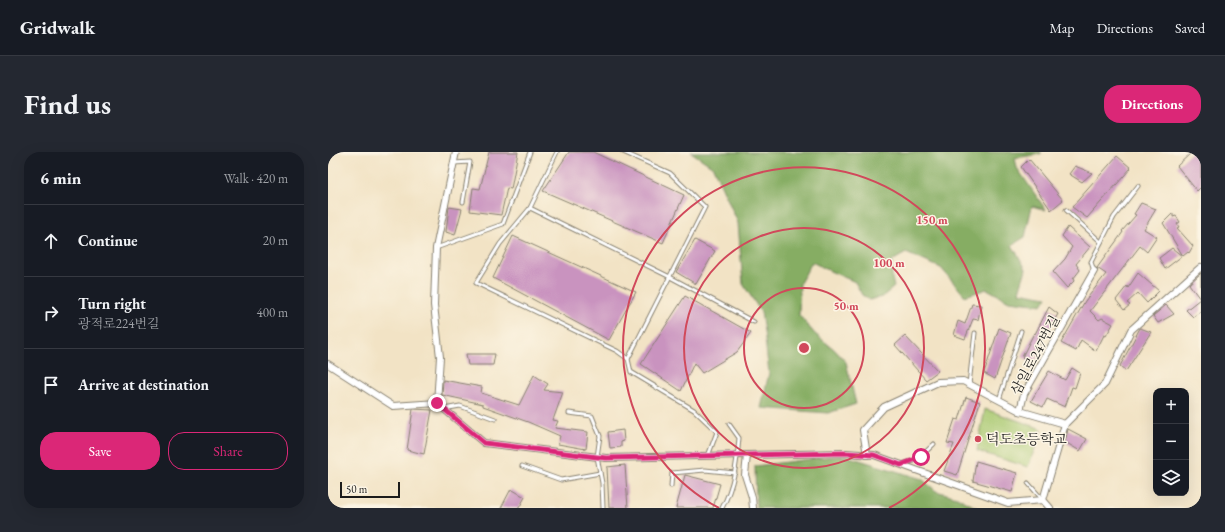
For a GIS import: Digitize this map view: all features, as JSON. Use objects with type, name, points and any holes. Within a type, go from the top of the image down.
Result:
[{"type":"street","points":[[437,403],[440,357],[434,305],[436,248],[456,152]]},
{"type":"street","points":[[1043,500],[1065,424],[1105,384],[1131,330],[1201,267]]},
{"type":"street","name":"삼일로247번길","points":[[1065,424],[1020,411],[1024,394],[1094,271]]},
{"type":"street","points":[[328,364],[393,406],[437,403],[484,443],[606,458],[846,453],[874,455],[1008,503],[1043,500]]},
{"type":"street","points":[[867,455],[863,430],[884,406],[938,382],[963,381],[1020,411]]},
{"type":"street","points":[[747,455],[746,475],[752,497],[753,508]]},
{"type":"street","points":[[1043,500],[1050,508]]},
{"type":"lane","points":[[436,248],[503,224],[530,152]]},
{"type":"lane","points":[[557,152],[530,208],[500,244],[476,283],[617,351],[628,359]]},
{"type":"lane","points":[[623,152],[670,173],[705,207],[628,359],[631,372],[694,410],[716,432],[708,456]]},
{"type":"lane","points":[[454,163],[470,162],[463,202]]},
{"type":"lane","points":[[1094,271],[1091,262],[1101,242],[1114,217],[1138,186]]},
{"type":"lane","points":[[530,208],[670,277],[754,322]]},
{"type":"lane","points":[[1066,210],[1101,242]]},
{"type":"lane","points":[[999,400],[1021,331]]},
{"type":"lane","points":[[969,384],[975,333]]},
{"type":"lane","points":[[444,409],[460,406],[495,419]]},
{"type":"lane","points":[[569,413],[592,416],[600,436],[597,457],[603,508]]},
{"type":"lane","points":[[722,508],[726,501],[735,473],[738,455],[739,438],[729,424]]},
{"type":"lane","points":[[901,465],[917,460],[934,444]]},
{"type":"lane","points":[[522,466],[562,480],[600,474]]},
{"type":"lane","points":[[671,486],[672,473],[705,470],[735,473]]},
{"type":"lane","points":[[1028,483],[1043,500]]},
{"type":"green space","points":[[691,152],[1041,152],[1041,154],[1015,158],[1017,168],[1046,210],[1032,206],[1025,237],[1012,245],[1026,269],[1019,292],[1047,297],[1042,305],[1009,301],[987,289],[965,296],[941,268],[906,253],[892,261],[892,278],[894,287],[882,297],[869,300],[862,295],[855,282],[812,262],[800,283],[799,315],[815,334],[834,349],[846,362],[856,404],[828,413],[761,408],[769,373],[764,332],[761,312],[743,284],[738,223],[713,167]]},
{"type":"green space","points":[[985,409],[1042,429],[1028,467],[977,451]]},
{"type":"green space","points":[[846,456],[922,479],[936,491],[957,497],[977,508],[756,508],[755,466]]},
{"type":"building","points":[[489,152],[518,152],[511,189],[507,188],[501,215],[470,211],[473,188],[480,189]]},
{"type":"building","points":[[569,152],[593,152],[684,195],[663,243],[543,191]]},
{"type":"building","points":[[1192,152],[1201,152],[1201,187],[1197,191],[1177,166]]},
{"type":"building","points":[[1117,156],[1131,168],[1087,218],[1072,207]]},
{"type":"building","points":[[1029,159],[1063,200],[1051,210],[1021,167]]},
{"type":"building","points":[[1075,166],[1092,173],[1082,182],[1069,174]]},
{"type":"building","points":[[1141,203],[1156,209],[1144,229],[1157,237],[1147,252],[1140,246],[1090,311],[1099,320],[1102,318],[1113,324],[1106,336],[1104,335],[1096,351],[1081,340],[1076,351],[1061,343],[1085,301],[1106,274],[1097,268],[1123,232],[1122,231],[1136,215],[1134,214]]},
{"type":"building","points":[[449,207],[462,209],[455,235],[446,232]]},
{"type":"building","points":[[1173,213],[1173,217],[1176,216],[1180,222],[1177,224],[1179,227],[1177,228],[1193,246],[1189,253],[1188,252],[1183,256],[1163,223]]},
{"type":"building","points":[[1068,227],[1090,247],[1076,264],[1080,270],[1073,279],[1074,281],[1067,288],[1053,272],[1065,259],[1072,247],[1062,236]]},
{"type":"building","points":[[513,236],[636,292],[609,340],[493,278]]},
{"type":"building","points":[[695,240],[715,251],[696,284],[676,272]]},
{"type":"building","points":[[1172,248],[1182,256],[1165,269],[1159,258]]},
{"type":"building","points":[[1138,273],[1159,291],[1147,303],[1138,293],[1127,303],[1130,305],[1124,310],[1116,300],[1127,286],[1128,288]]},
{"type":"building","points":[[1201,273],[1201,311],[1193,317],[1186,310],[1200,299],[1189,284]]},
{"type":"building","points":[[685,296],[751,333],[737,352],[702,373],[694,363],[681,391],[641,364]]},
{"type":"building","points":[[972,304],[981,305],[978,320],[973,319],[965,339],[954,335],[958,321],[965,324]]},
{"type":"building","points":[[1166,305],[1174,314],[1158,323],[1153,316]]},
{"type":"building","points":[[1049,307],[1058,314],[1046,335],[1044,333],[1035,363],[1022,357]]},
{"type":"building","points":[[999,328],[1011,333],[995,379],[984,373]]},
{"type":"building","points":[[1140,328],[1151,332],[1126,371],[1120,366]]},
{"type":"building","points":[[905,336],[938,371],[926,380],[895,345]]},
{"type":"building","points":[[466,354],[495,354],[493,365],[468,365]]},
{"type":"building","points":[[1072,368],[1080,373],[1075,388],[1072,387],[1065,407],[1047,399],[1043,407],[1031,401],[1049,371],[1065,380]]},
{"type":"building","points":[[534,375],[548,384],[544,390],[563,392],[553,420],[558,421],[555,428],[588,432],[586,449],[558,444],[560,436],[528,422],[483,406],[483,404],[442,395],[443,380],[482,387],[481,393],[519,405]]},
{"type":"building","points":[[966,397],[980,402],[957,475],[944,471],[954,444],[947,443],[955,419],[959,420]]},
{"type":"building","points":[[413,409],[432,410],[424,454],[407,450]]},
{"type":"building","points":[[1068,429],[1087,439],[1080,451],[1065,442]]},
{"type":"building","points":[[623,430],[624,441],[621,442],[621,447],[610,448],[608,432]]},
{"type":"building","points":[[976,461],[1017,473],[1012,492],[973,481]]},
{"type":"building","points":[[625,465],[628,508],[609,508],[607,467]]},
{"type":"building","points":[[685,475],[720,484],[713,508],[676,508]]},
{"type":"building","points":[[511,489],[525,497],[519,508],[501,508]]},
{"type":"place","name":"덕도초등학교","points":[[978,439]]},
{"type":"route","points":[[437,403],[484,443],[606,458],[846,453],[874,455],[901,465],[917,460],[921,457]]}]
